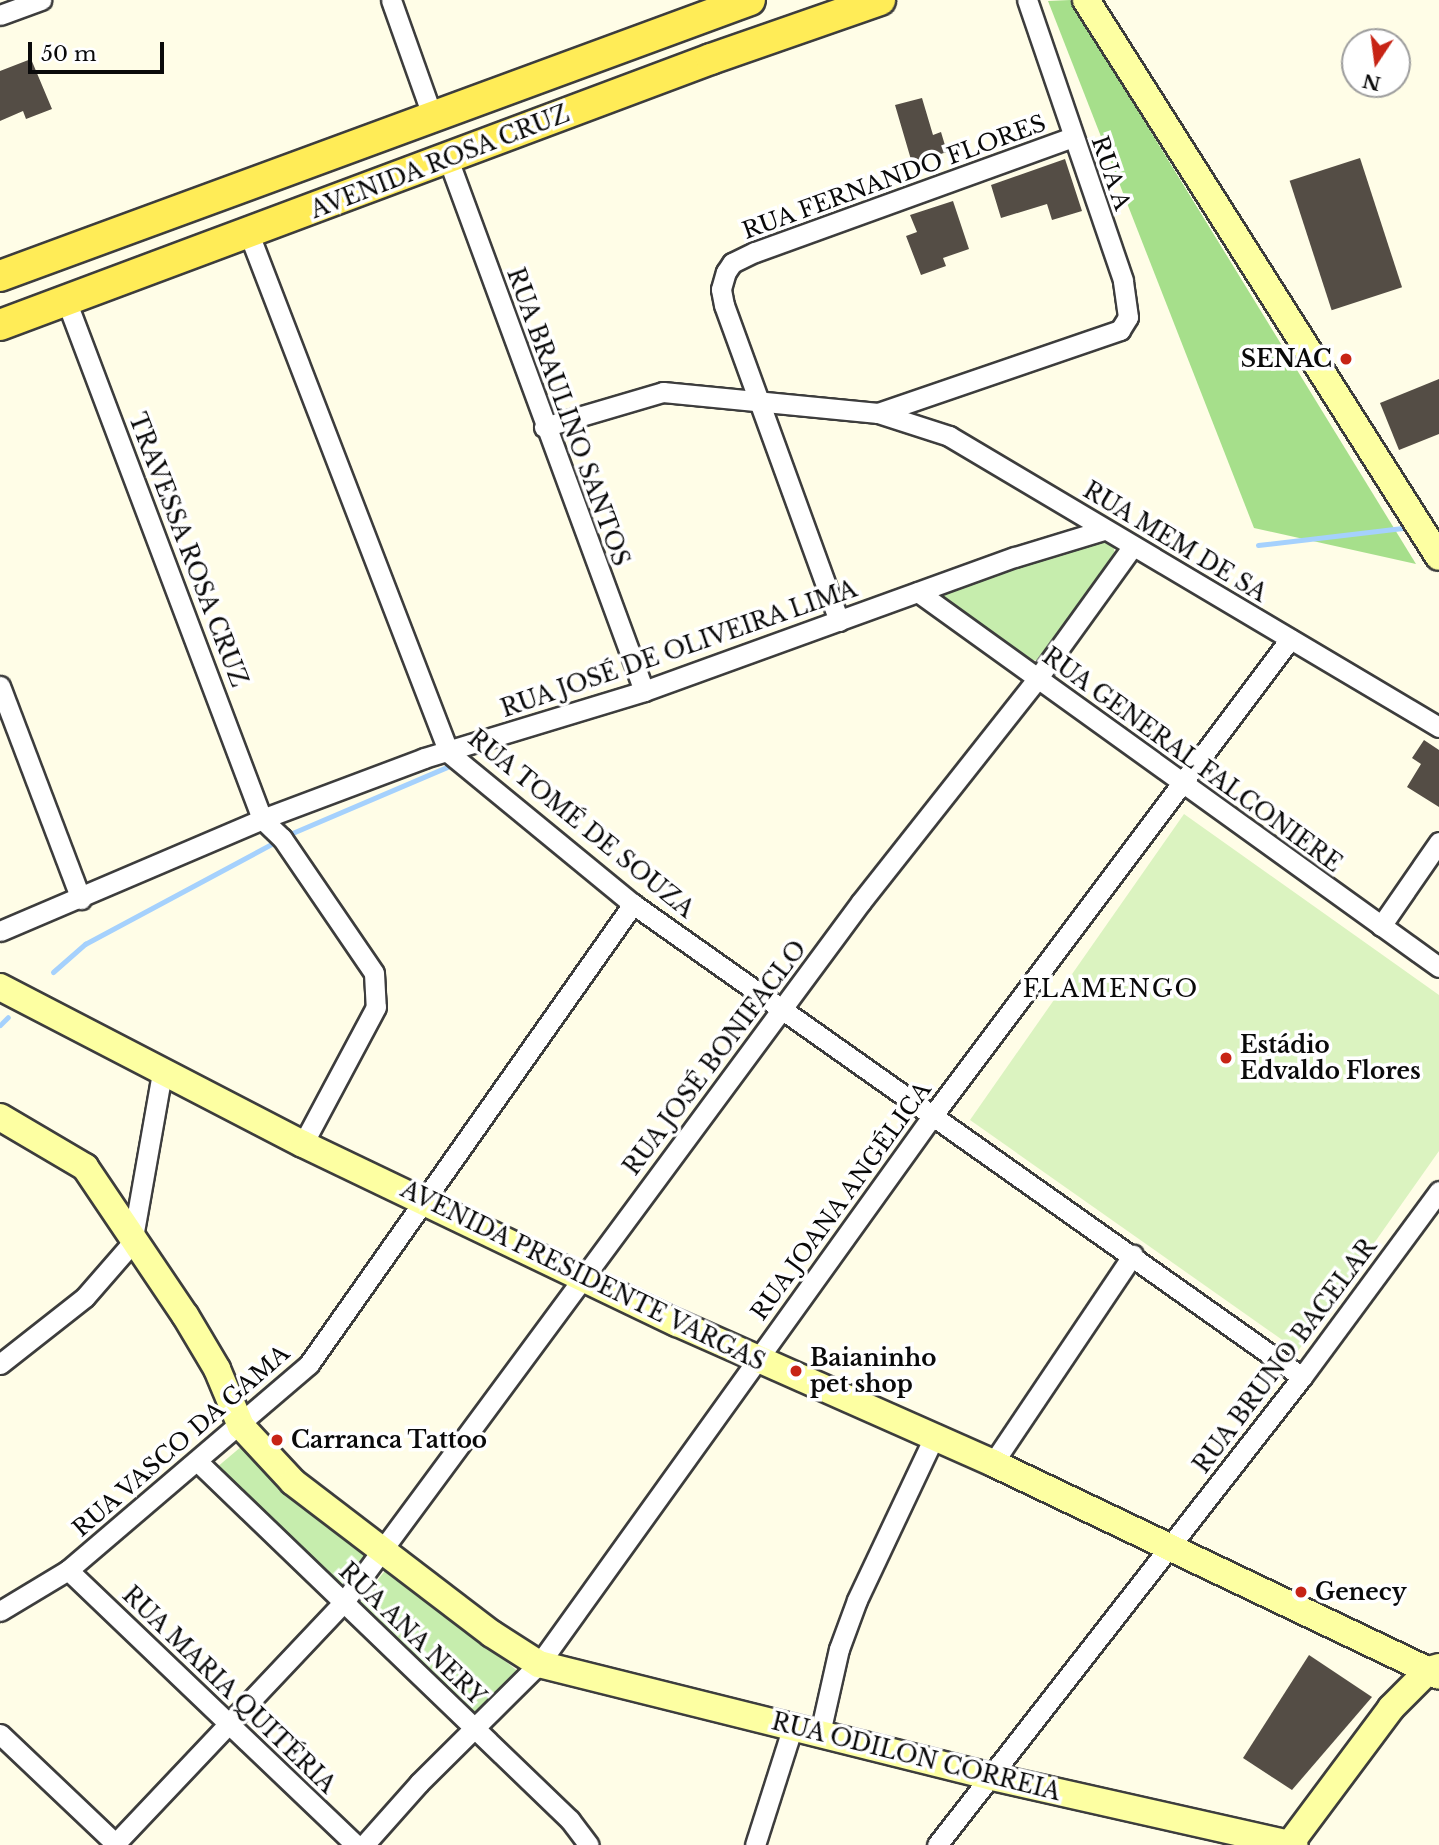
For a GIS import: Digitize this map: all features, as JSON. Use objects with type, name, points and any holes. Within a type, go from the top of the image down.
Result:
[{"type":"main road","name":"AVENIDA ROSA CRUZ","points":[[0,276],[750,0]]},
{"type":"main road","name":"AVENIDA ROSA CRUZ","points":[[0,325],[249,234],[518,131],[880,0]]},
{"type":"main road","points":[[1086,0],[1434,550]]},
{"type":"main road","points":[[510,90],[525,105],[518,131]]},
{"type":"main road","points":[[137,226],[133,250],[137,258],[156,267]]},
{"type":"main road","name":"AVENIDA PRESIDENTE VARGAS","points":[[0,987],[303,1144],[584,1275],[756,1359],[933,1439],[993,1463],[1168,1550],[1436,1671]]},
{"type":"main road","points":[[0,1117],[85,1167],[132,1243],[210,1358],[241,1426],[293,1482],[382,1553],[539,1664]]},
{"type":"main road","name":"RUA ODILON CORREIA","points":[[539,1664],[992,1777],[1291,1845]]},
{"type":"main road","points":[[1291,1845],[1355,1752],[1436,1671]]},
{"type":"street","points":[[0,15],[41,0]]},
{"type":"street","points":[[390,0],[432,116]]},
{"type":"street","name":"RUA A","points":[[878,413],[1120,330],[1128,317],[1128,305],[1027,0]]},
{"type":"street","name":"RUA FERNANDO FLORES","points":[[757,401],[721,296],[721,280],[732,263],[1073,137]]},
{"type":"street","name":"RUA BRAULINO SANTOS","points":[[447,159],[544,427],[645,691]]},
{"type":"street","name":"RUA TOMÉ DE SOUZA","points":[[249,234],[449,753],[633,904],[785,1008],[1302,1377]]},
{"type":"street","name":"TRAVESSA ROSA CRUZ","points":[[66,300],[262,819]]},
{"type":"street","points":[[544,427],[663,392],[878,413]]},
{"type":"street","points":[[757,401],[839,621]]},
{"type":"street","name":"RUA MEM DE SA","points":[[878,413],[949,436],[1439,727]]},
{"type":"street","name":"RUA JOSÉ DE OLIVEIRA LIMA","points":[[0,931],[81,900],[262,819],[449,753],[645,691],[918,592],[1104,530]]},
{"type":"street","name":"RUA JOSÉ BONIFACLO","points":[[116,1845],[227,1723],[343,1603],[584,1275],[785,1008],[860,902],[1037,679],[1133,547]]},
{"type":"street","name":"RUA GENERAL FALCONIERE","points":[[918,592],[1180,784],[1439,967]]},
{"type":"street","name":"RUA JOANA ANGÉLICA","points":[[364,1845],[419,1783],[476,1730],[539,1664],[933,1115],[1290,639]]},
{"type":"street","points":[[0,686],[81,900]]},
{"type":"street","points":[[262,819],[287,846],[370,961],[377,988],[376,1007],[363,1036],[303,1144]]},
{"type":"street","points":[[1381,926],[1439,842]]},
{"type":"street","name":"RUA VASCO DA GAMA","points":[[0,1611],[68,1570],[241,1426],[309,1364],[427,1201],[633,904]]},
{"type":"street","points":[[0,1364],[85,1297],[132,1243],[162,1073]]},
{"type":"street","name":"RUA BRUNO BACELAR","points":[[937,1845],[1302,1377],[1439,1191]]},
{"type":"street","points":[[993,1463],[1133,1255]]},
{"type":"street","points":[[0,1340],[19,1350]]},
{"type":"street","points":[[820,1733],[839,1649],[857,1600],[933,1439]]},
{"type":"street","name":"RUA ANA NERY","points":[[198,1462],[476,1730],[589,1845]]},
{"type":"street","name":"RUA MARIA QUITÉRIA","points":[[68,1570],[356,1845]]},
{"type":"street","points":[[755,1845],[793,1726]]},
{"type":"street","points":[[0,1734],[116,1845]]},
{"type":"green space","points":[[1070,0],[1416,564],[1254,528],[1048,1]]},
{"type":"green space","points":[[1095,539],[1113,544],[1115,555],[1038,660],[1024,661],[937,595]]},
{"type":"green space","name":"Estádio Edvaldo Flores","points":[[1184,814],[1439,995],[1439,1151],[1298,1351],[970,1120]]},
{"type":"green space","points":[[242,1446],[274,1484],[368,1555],[341,1587],[216,1468]]},
{"type":"green space","points":[[388,1567],[520,1673],[479,1716],[359,1603]]},
{"type":"building","points":[[31,59],[52,109],[26,119],[23,111],[0,121],[0,71]]},
{"type":"building","points":[[922,98],[933,135],[941,132],[947,152],[912,163],[895,105]]},
{"type":"building","points":[[1360,158],[1402,287],[1332,310],[1290,181]]},
{"type":"building","points":[[1065,159],[1082,211],[1052,220],[1047,204],[1001,218],[991,185]]},
{"type":"building","points":[[953,201],[969,249],[943,258],[946,266],[921,275],[906,236],[917,232],[910,215]]},
{"type":"building","points":[[1439,379],[1439,434],[1399,450],[1380,403]]},
{"type":"building","points":[[1424,740],[1439,750],[1439,807],[1407,787],[1421,764],[1412,758]]},
{"type":"building","points":[[1309,1655],[1372,1697],[1292,1790],[1243,1758]]},
{"type":"waterway","points":[[1258,545],[1411,527]]},
{"type":"waterway","points":[[53,972],[85,944],[290,834],[447,767]]},
{"type":"waterway","points":[[0,1025],[8,1017]]},
{"type":"place","name":"SENAC","points":[[1346,359]]},
{"type":"place","name":"Estádio Edvaldo Flores","points":[[1226,1058]]},
{"type":"place","name":"Baianinho pet shop","points":[[796,1371]]},
{"type":"place","name":"Carranca Tattoo","points":[[277,1440]]},
{"type":"place","name":"Genecy","points":[[1301,1592]]},
{"type":"district","name":"FLAMENGO","points":[[1111,989]]}]
